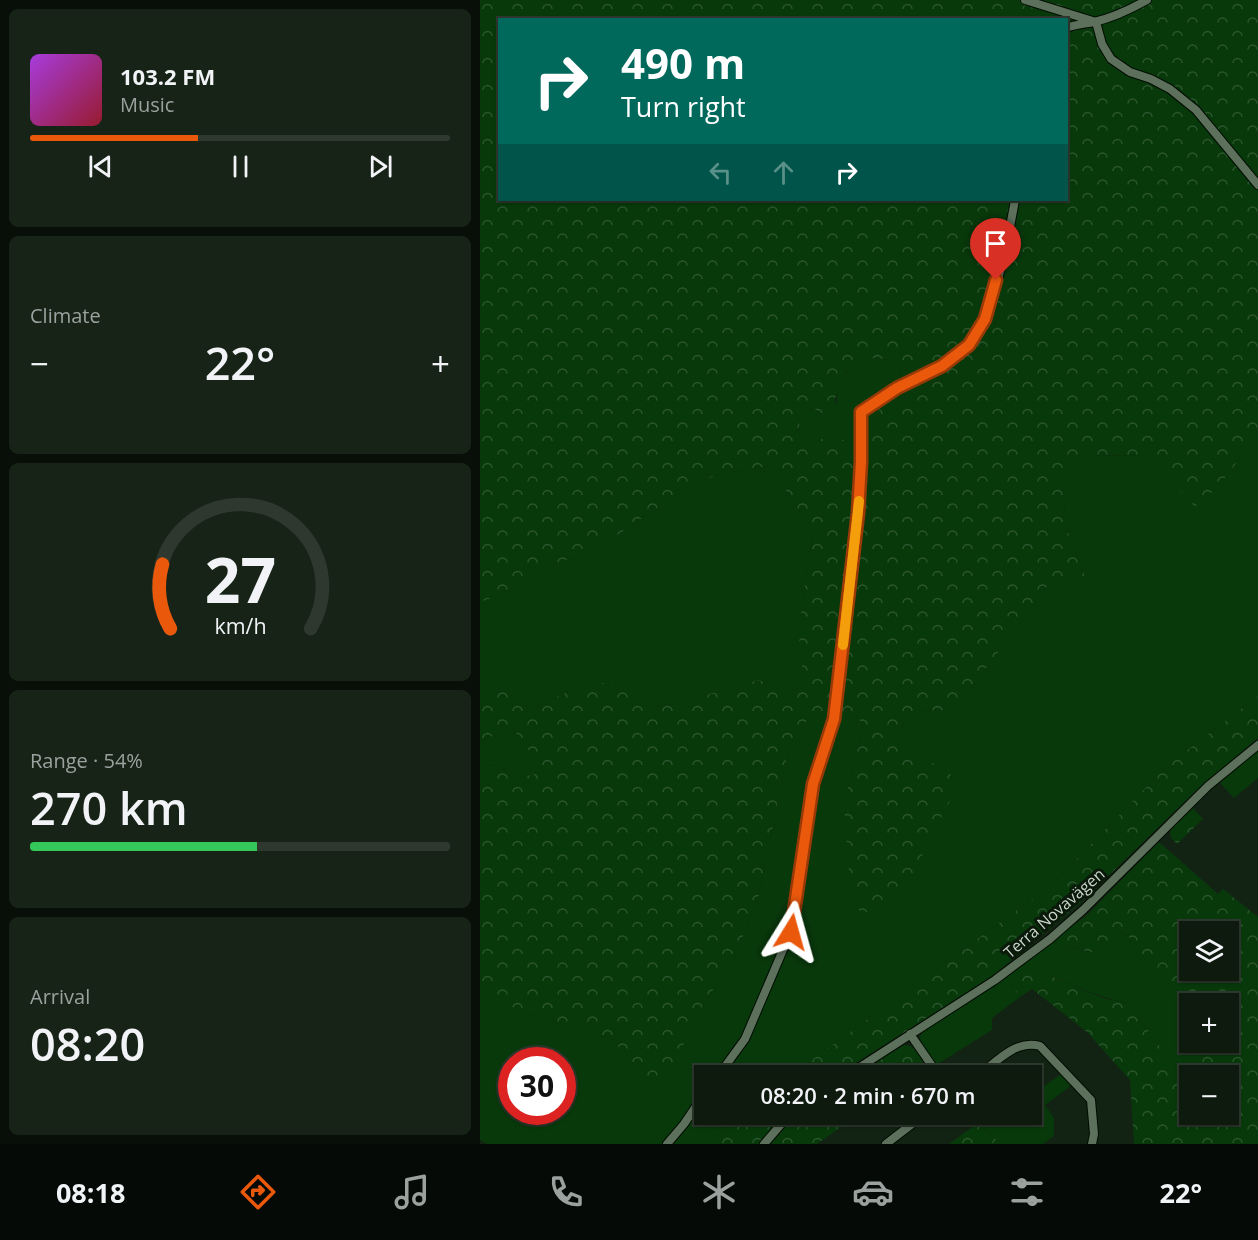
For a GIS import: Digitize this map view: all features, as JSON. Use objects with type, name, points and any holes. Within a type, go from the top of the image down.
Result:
[{"type":"street","points":[[1025,0],[1096,22]]},
{"type":"street","points":[[1068,27],[1096,22],[1147,0]]},
{"type":"street","points":[[1096,22],[1102,44],[1111,59],[1130,72],[1170,89],[1196,110],[1258,184]]},
{"type":"street","points":[[726,1065],[745,1039],[791,932],[813,784],[834,719],[858,513],[861,412],[897,388],[950,360],[969,345],[985,319],[1015,201]]},
{"type":"street","name":"Terra Novavägen","points":[[863,1065],[995,981],[1050,939],[1083,910],[1208,786],[1258,744]]},
{"type":"street","points":[[910,1034],[931,1065]]},
{"type":"street","points":[[993,1065],[1019,1046],[1033,1044],[1040,1046],[1091,1100],[1094,1134],[1092,1144]]},
{"type":"street","points":[[667,1144],[694,1109]]},
{"type":"street","points":[[764,1144],[780,1125]]},
{"type":"street","points":[[886,1144],[911,1125]]},
{"type":"green space","points":[[480,0],[1258,0],[1258,435],[1218,487],[1195,507],[1148,455],[1081,456],[1062,488],[1068,532],[1085,576],[1049,584],[955,710],[909,711],[896,739],[960,781],[902,895],[861,915],[850,885],[844,804],[863,726],[855,713],[813,713],[790,742],[758,899],[735,956],[702,1007],[669,1074],[639,1079],[614,1040],[555,1023],[480,995],[480,766],[499,765],[513,779],[536,774],[532,755],[514,730],[480,740],[480,695],[505,691],[530,709],[590,682],[641,686],[648,708],[675,704],[758,680],[790,691],[812,685],[798,658],[802,602],[813,534],[771,466],[721,474],[692,484],[591,553],[557,563],[503,594],[480,602]],"holes":[[[875,358],[896,361],[905,402],[900,408],[880,409],[867,421],[868,440],[851,443],[832,435],[807,445],[799,435],[800,415],[812,408],[826,415],[839,412],[835,399],[846,371],[858,362]]]},
{"type":"green space","points":[[875,358],[896,361],[905,402],[900,408],[880,410],[868,440],[851,443],[832,435],[807,445],[799,435],[800,415],[812,408],[826,415],[838,412],[838,392],[846,372],[860,361]]},
{"type":"green space","points":[[1258,435],[1258,696],[1168,765],[1050,886],[805,1065],[694,1065],[694,1125],[729,1125],[710,1144],[487,1144],[480,1140],[480,995],[555,1023],[614,1040],[640,1078],[702,1007],[735,956],[758,899],[790,742],[813,713],[855,713],[863,726],[844,804],[960,782],[896,739],[909,711],[955,710],[1049,584],[1085,576],[1068,532],[1062,488],[1081,456],[1148,455],[1218,487]]},
{"type":"green space","points":[[771,466],[813,534],[802,602],[813,685],[790,691],[758,680],[675,704],[648,708],[590,682],[530,709],[505,691],[480,695],[480,602],[503,594],[557,563],[591,553],[692,484],[721,474]]},
{"type":"green space","points":[[1258,696],[1258,738],[1204,783],[1079,904],[992,976],[853,1065],[805,1065],[1050,886],[1168,765]]},
{"type":"green space","points":[[514,730],[532,755],[536,774],[513,779],[499,765],[480,766],[480,740]]},
{"type":"green space","points":[[1258,750],[1258,778],[1234,798],[1220,783]]},
{"type":"green space","points":[[1193,808],[1203,819],[1177,844],[1171,838],[1170,830]]},
{"type":"green space","points":[[1159,842],[1218,894],[1223,889],[1258,917],[1258,1144],[1134,1144],[1130,1080],[1087,1032],[1032,989],[1020,997],[1006,977],[1022,966],[1103,998],[1128,1003],[1179,1072],[1179,1125],[1239,1125],[1239,1065],[1200,1065],[1203,1053],[1239,1053],[1239,993],[1179,993],[1132,953],[1129,937],[1119,931],[1094,953],[1051,942],[1087,915]]},
{"type":"green space","points":[[1118,931],[1129,937],[1132,953],[1179,993],[1179,1053],[1203,1053],[1200,1065],[1179,1065],[1179,1072],[1128,1003],[1100,996],[1022,966],[1051,942],[1093,953]]},
{"type":"green space","points":[[1006,977],[1020,997],[992,1018],[992,1030],[936,1065],[921,1045],[920,1037],[923,1031]]},
{"type":"green space","points":[[904,1045],[913,1047],[925,1065],[872,1065]]},
{"type":"green space","points":[[1061,1074],[1072,1085],[1045,1105],[1054,1118],[1054,1136],[1043,1144],[1001,1144],[980,1125],[1042,1125],[1042,1088]]},
{"type":"green space","points":[[729,1125],[775,1125],[759,1144],[710,1144]]},
{"type":"green space","points":[[787,1125],[844,1125],[817,1144],[771,1144]]},
{"type":"green space","points":[[975,1125],[980,1125],[1001,1144],[949,1144]]},
{"type":"slow traffic","points":[[843,645],[859,501]]},
{"type":"route","points":[[791,932],[813,784],[834,719],[858,513],[861,412],[897,388],[942,366],[969,345],[985,319],[996,280]]}]
